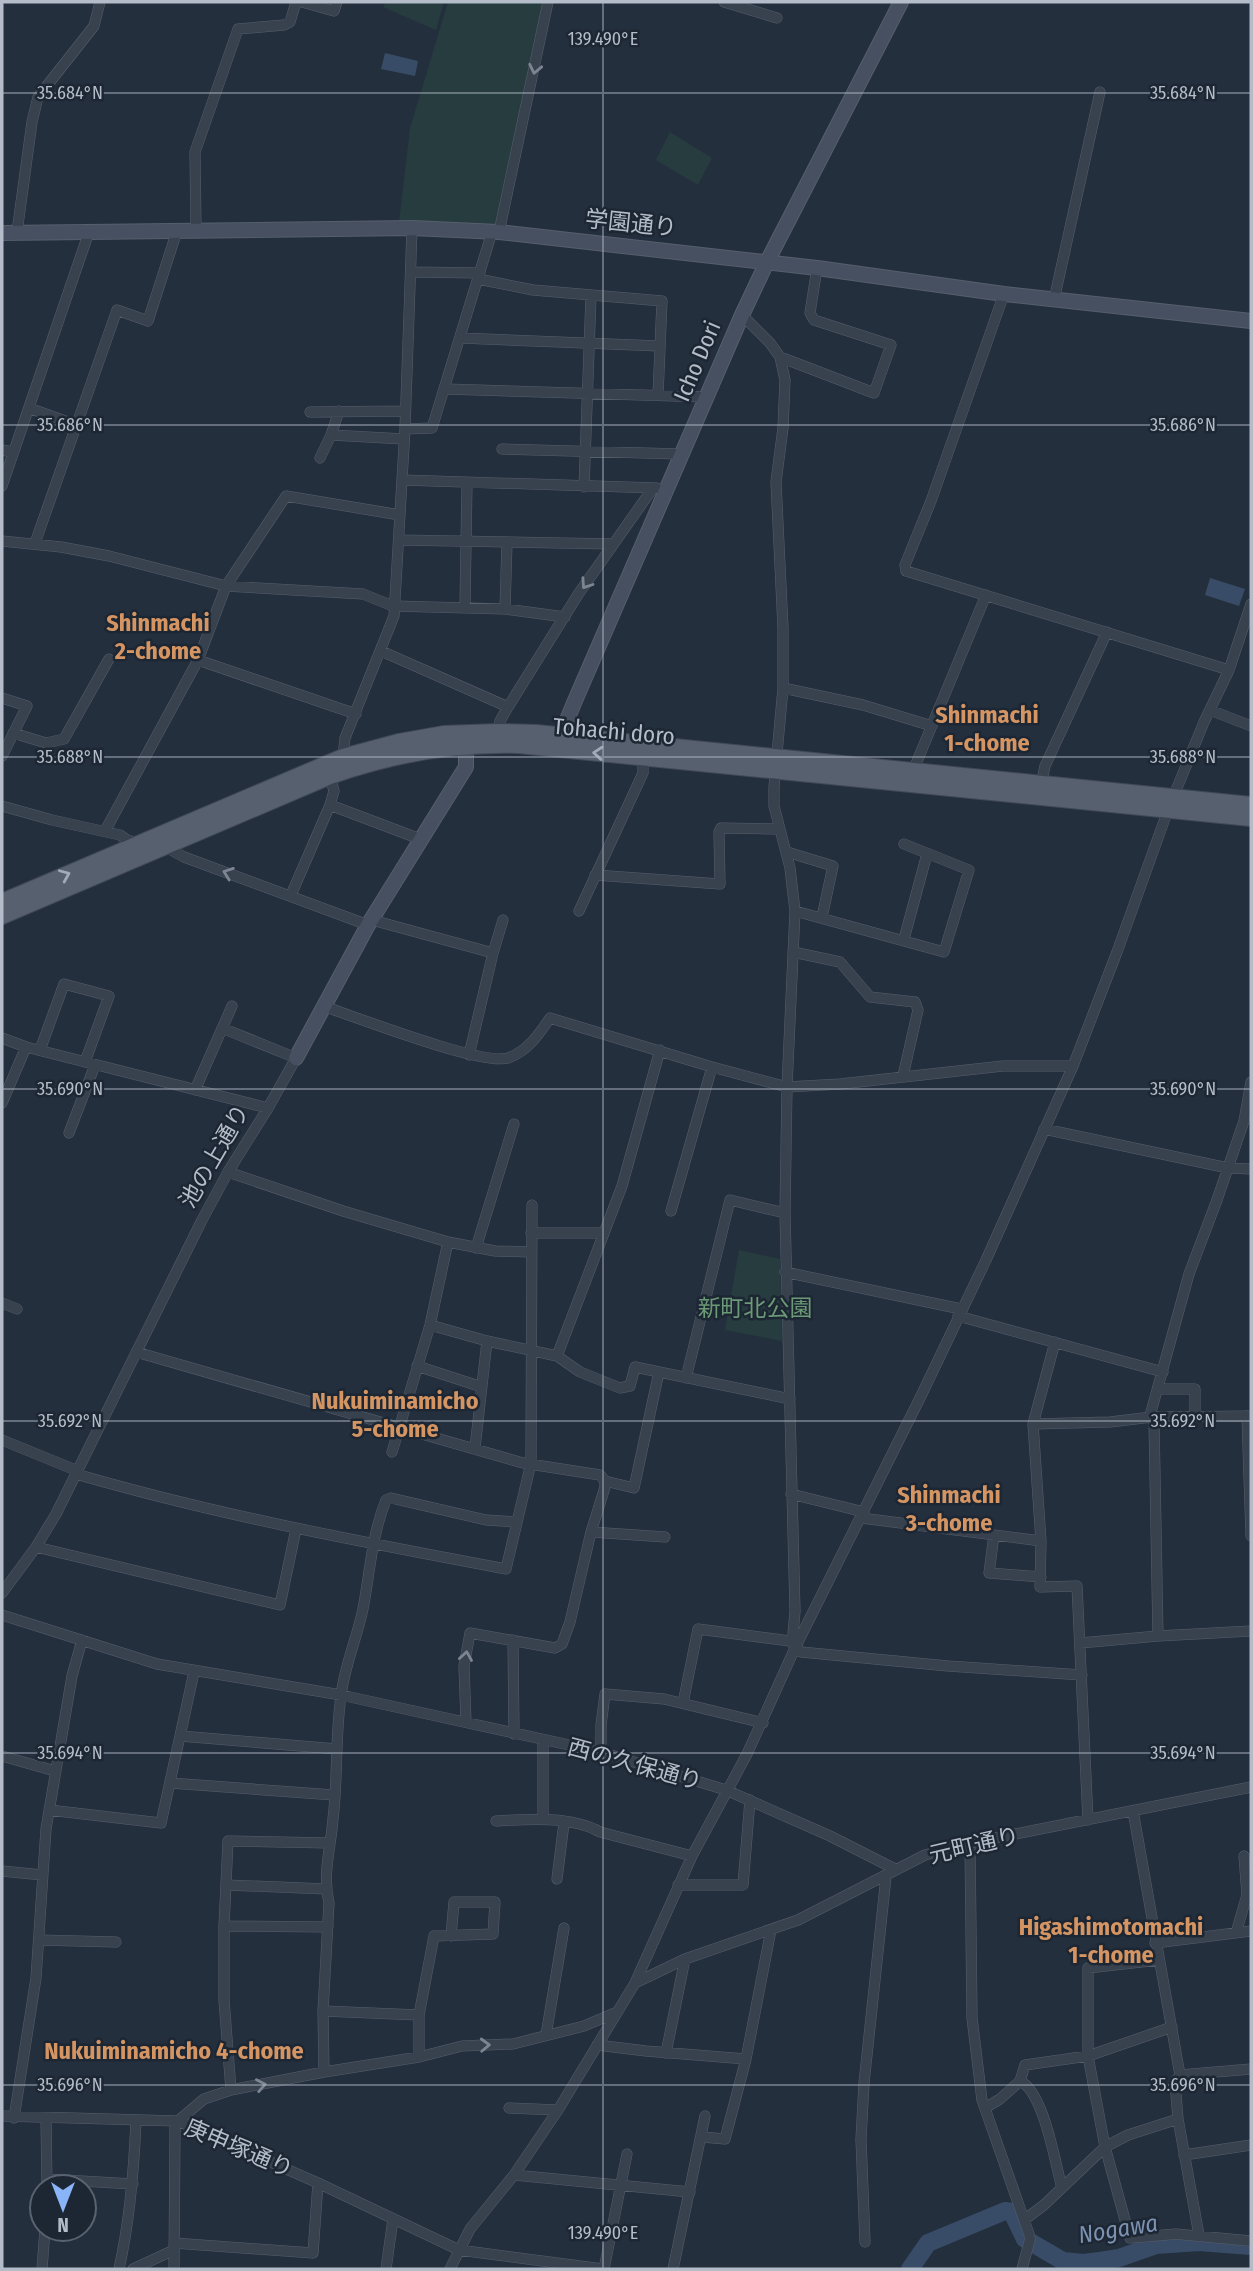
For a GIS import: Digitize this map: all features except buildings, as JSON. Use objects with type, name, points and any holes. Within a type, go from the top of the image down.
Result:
[{"type":"main road","name":"Tohachi doro","points":[[2,902],[343,757],[421,737],[466,732],[499,732],[643,757],[913,771],[1041,785],[1171,803],[1251,818]]},
{"type":"main road","name":"Tohachi doro","points":[[2,916],[330,776],[408,753],[466,745],[566,743],[1171,803],[1251,805]]},
{"type":"street","points":[[18,232],[32,122],[38,97],[94,26],[100,2]]},
{"type":"street","points":[[196,230],[195,152],[238,29],[285,25],[290,22],[296,2]]},
{"type":"street","points":[[302,2],[334,11],[337,2]]},
{"type":"street","points":[[331,435],[404,434],[432,428],[479,276],[496,232],[548,2]]},
{"type":"street","points":[[724,2],[777,18]]},
{"type":"street","name":"Icho Dori","points":[[566,743],[567,720],[660,488],[681,454],[766,262],[901,2]]},
{"type":"street","points":[[1054,300],[1100,92]]},
{"type":"street","points":[[343,757],[345,738],[394,616],[412,228]]},
{"type":"street","name":"学園通り","points":[[2,233],[412,228],[496,232],[817,268],[1054,300],[1251,321]]},
{"type":"street","points":[[35,544],[117,310],[148,321],[177,231]]},
{"type":"street","points":[[2,486],[89,232]]},
{"type":"street","points":[[780,357],[874,393],[891,345],[814,320],[810,313],[817,268]]},
{"type":"street","points":[[411,272],[479,276],[533,290],[662,301],[658,395]]},
{"type":"street","points":[[1004,294],[931,501],[905,565],[906,570],[1229,670]]},
{"type":"street","points":[[584,487],[590,296]]},
{"type":"street","points":[[742,315],[780,357],[786,391],[776,482],[783,688],[775,765],[774,806],[787,852],[795,911],[787,1087],[785,1213],[795,1648]]},
{"type":"street","points":[[460,338],[660,346]]},
{"type":"street","points":[[445,389],[707,397]]},
{"type":"street","points":[[29,408],[76,425]]},
{"type":"street","points":[[320,458],[339,411]]},
{"type":"street","points":[[310,412],[405,411]]},
{"type":"street","points":[[502,449],[681,454]]},
{"type":"street","points":[[2,450],[13,452]]},
{"type":"street","points":[[402,480],[660,488]]},
{"type":"street","points":[[465,607],[467,483]]},
{"type":"street","points":[[499,732],[500,721],[508,707],[613,544],[660,488]]},
{"type":"street","points":[[105,831],[198,660],[226,586],[286,496],[400,515]]},
{"type":"street","points":[[399,540],[613,544]]},
{"type":"street","points":[[2,541],[109,556],[226,586],[363,594],[393,606],[505,609],[565,617]]},
{"type":"street","points":[[505,609],[507,542]]},
{"type":"street","points":[[913,771],[986,595]]},
{"type":"street","points":[[895,1870],[830,1836],[726,1790],[763,1723],[795,1648],[986,1260],[1073,1066],[1171,803],[1229,670],[1251,604]]},
{"type":"street","points":[[1041,785],[1045,766],[1107,632]]},
{"type":"street","points":[[381,651],[508,707]]},
{"type":"street","points":[[13,733],[46,743],[64,739],[108,659]]},
{"type":"street","points":[[198,660],[356,715]]},
{"type":"street","points":[[783,688],[863,705],[932,726]]},
{"type":"street","points":[[2,698],[26,706],[3,751]]},
{"type":"street","points":[[1210,710],[1251,726]]},
{"type":"street","name":"池の上通り","points":[[2,1593],[36,1547],[56,1514],[228,1172],[268,1108],[370,923],[466,767],[466,745]]},
{"type":"street","points":[[579,911],[643,773],[643,757]]},
{"type":"street","points":[[290,895],[330,805],[334,791],[330,776]]},
{"type":"street","points":[[330,805],[420,839]]},
{"type":"street","points":[[2,806],[120,835],[127,840],[167,846],[184,857],[370,923],[493,953]]},
{"type":"street","points":[[595,876],[720,884],[721,828],[779,829]]},
{"type":"street","points":[[795,911],[944,952],[969,870],[904,844]]},
{"type":"street","points":[[787,852],[832,866],[822,918]]},
{"type":"street","points":[[904,939],[927,854]]},
{"type":"street","points":[[469,1055],[503,920]]},
{"type":"street","points":[[793,951],[840,962],[870,998],[915,1002],[918,1010],[903,1076]]},
{"type":"street","points":[[40,1050],[64,984],[108,996],[69,1133]]},
{"type":"street","points":[[195,1090],[232,1006]]},
{"type":"street","points":[[323,1006],[469,1055],[496,1059],[509,1058],[533,1043],[550,1018],[787,1087],[841,1084],[1003,1066],[1073,1066]]},
{"type":"street","points":[[222,1028],[296,1058]]},
{"type":"street","points":[[2,1038],[26,1047],[268,1108]]},
{"type":"street","points":[[2,1100],[26,1047]]},
{"type":"street","points":[[557,1356],[622,1186],[660,1050]]},
{"type":"street","points":[[671,1211],[712,1067]]},
{"type":"street","points":[[1158,1636],[1152,1417],[1189,1274],[1248,1121],[1251,1082]]},
{"type":"street","points":[[476,1248],[514,1125]]},
{"type":"street","points":[[1044,1129],[1228,1168],[1251,1170]]},
{"type":"street","points":[[228,1172],[343,1212],[448,1242],[476,1248],[531,1252]]},
{"type":"street","points":[[686,1378],[730,1200],[785,1213]]},
{"type":"street","points":[[2,1440],[77,1473],[158,1498],[296,1529],[506,1569],[531,1463],[532,1205]]},
{"type":"street","points":[[531,1233],[604,1233]]},
{"type":"street","points":[[392,1452],[430,1325],[448,1242]]},
{"type":"street","points":[[785,1272],[960,1312],[1163,1372]]},
{"type":"street","points":[[2,1303],[18,1309]]},
{"type":"street","points":[[430,1325],[557,1356],[580,1372],[620,1388],[630,1386],[635,1367],[790,1399]]},
{"type":"street","points":[[475,1448],[487,1341]]},
{"type":"street","points":[[1055,1342],[1033,1424],[1041,1541],[1040,1587],[1077,1586],[1088,1821]]},
{"type":"street","points":[[136,1352],[531,1463],[600,1475],[606,1481],[634,1488],[659,1372]]},
{"type":"street","points":[[417,1366],[482,1387]]},
{"type":"street","points":[[1159,1389],[1195,1389],[1195,1416]]},
{"type":"street","points":[[1033,1424],[1110,1422],[1152,1417],[1249,1416],[1251,1536]]},
{"type":"street","points":[[466,1722],[464,1667],[470,1633],[555,1647],[562,1644],[606,1481]]},
{"type":"street","points":[[791,1494],[862,1515],[1041,1541]]},
{"type":"street","points":[[324,2072],[323,2011],[329,1903],[326,1889],[329,1843],[334,1819],[341,1695],[363,1608],[373,1544],[386,1500],[391,1498],[486,1520],[517,1522]]},
{"type":"street","points":[[36,1547],[280,1605],[296,1529]]},
{"type":"street","points":[[591,1532],[665,1537]]},
{"type":"street","points":[[994,1535],[989,1573],[1041,1577]]},
{"type":"street","name":"西の久保通り","points":[[2,1615],[157,1664],[341,1695],[466,1722],[601,1752],[726,1790],[678,1885],[635,1983],[558,2110],[514,2175],[470,2229],[450,2269]]},
{"type":"street","points":[[683,1703],[698,1629],[790,1641],[801,1653],[948,1667],[1082,1675]]},
{"type":"street","points":[[1080,1643],[1251,1631]]},
{"type":"street","points":[[14,2118],[39,1940],[41,1875],[49,1810],[72,1676],[82,1640]]},
{"type":"street","points":[[513,1640],[514,1734]]},
{"type":"street","points":[[49,1810],[161,1823],[194,1672]]},
{"type":"street","points":[[601,1752],[605,1695],[664,1699],[763,1723]]},
{"type":"street","points":[[180,1737],[337,1749]]},
{"type":"street","points":[[543,1740],[543,1818]]},
{"type":"street","points":[[2,1756],[55,1770]]},
{"type":"street","points":[[170,1783],[334,1795]]},
{"type":"street","name":"元町通り","points":[[635,1983],[685,1959],[809,1914],[925,1855],[970,1843],[1251,1787]]},
{"type":"street","points":[[678,1885],[743,1885],[750,1800]]},
{"type":"street","points":[[1133,1811],[1180,2075],[1175,2082],[1178,2119],[1199,2235]]},
{"type":"street","points":[[496,1821],[543,1818],[592,1828],[692,1856]]},
{"type":"street","points":[[557,1879],[564,1823]]},
{"type":"street","points":[[231,2090],[223,2000],[223,1926],[228,1841],[329,1843]]},
{"type":"street","points":[[970,1843],[972,2018],[982,2100],[1024,2220],[1029,2243],[1022,2269]]},
{"type":"street","points":[[1236,1933],[1247,1895],[1244,1856]]},
{"type":"street","points":[[2,1871],[41,1875]]},
{"type":"street","points":[[865,2242],[861,2139],[864,2083],[886,1877]]},
{"type":"street","points":[[226,1885],[326,1889]]},
{"type":"street","points":[[419,2057],[419,2015],[434,1936],[451,1936],[493,1934],[495,1902],[454,1902],[451,1936]]},
{"type":"street","points":[[223,1926],[328,1927]]},
{"type":"street","points":[[702,2137],[725,2139],[746,2059],[771,1930]]},
{"type":"street","points":[[1155,1944],[1251,1931]]},
{"type":"street","points":[[546,2035],[559,1934]]},
{"type":"street","points":[[39,1940],[116,1942]]},
{"type":"street","points":[[666,2053],[685,1959]]},
{"type":"street","points":[[1159,1960],[1088,1968],[1088,2056],[1105,2147],[1130,2238],[1176,2234],[1251,2241]]},
{"type":"street","points":[[323,2011],[419,2015]]},
{"type":"street","points":[[174,2269],[175,2127],[178,2121],[204,2099],[231,2090],[419,2057],[462,2046],[513,2044],[584,2026],[617,2012]]},
{"type":"street","points":[[985,2108],[1020,2081],[1025,2065],[1088,2056],[1172,2028]]},
{"type":"street","points":[[597,2045],[746,2059]]},
{"type":"street","points":[[1180,2075],[1251,2070]]},
{"type":"street","points":[[1020,2081],[1039,2104],[1062,2188]]},
{"type":"street","points":[[509,2108],[558,2110]]},
{"type":"street","name":"庚申塚通り","points":[[2,2116],[178,2121],[459,2250],[603,2269]]},
{"type":"street","points":[[673,2269],[705,2116]]},
{"type":"street","points":[[46,2119],[47,2173]]},
{"type":"street","points":[[1024,2220],[1105,2147],[1128,2135],[1178,2119]]},
{"type":"street","points":[[119,2269],[133,2184],[136,2120]]},
{"type":"street","points":[[1184,2155],[1251,2145]]},
{"type":"street","points":[[603,2269],[627,2154]]},
{"type":"street","points":[[514,2175],[690,2192]]},
{"type":"street","points":[[133,2269],[174,2247],[313,2253],[318,2183]]},
{"type":"street","points":[[98,2184],[133,2184]]},
{"type":"street","points":[[386,2269],[393,2219]]},
{"type":"street","points":[[42,2269],[44,2243]]},
{"type":"green space","points":[[386,2],[444,2],[436,30],[383,7]]},
{"type":"green space","points":[[448,2],[544,2],[502,224],[399,222],[410,128]]},
{"type":"green space","points":[[670,132],[712,158],[698,185],[656,160]]},
{"type":"green space","name":"新町北公園","points":[[739,1250],[780,1259],[782,1341],[725,1330]]},
{"type":"water","points":[[385,53],[418,61],[415,76],[381,69]]},
{"type":"water","points":[[1210,578],[1245,589],[1239,606],[1205,595]]},
{"type":"waterway","name":"Nogawa","points":[[910,2269],[928,2243],[1005,2211],[1012,2212],[1025,2239],[1063,2261],[1083,2263],[1119,2258],[1156,2245],[1199,2242],[1251,2246]]},
{"type":"district","name":"Shinmachi 2-chome","points":[[158,637]]},
{"type":"district","name":"Shinmachi 1-chome","points":[[987,729]]},
{"type":"district","name":"Nukuiminamicho 5-chome","points":[[395,1415]]},
{"type":"district","name":"Shinmachi 3-chome","points":[[949,1509]]},
{"type":"district","name":"Higashimotomachi 1-chome","points":[[1111,1941]]},
{"type":"district","name":"Nukuiminamicho 4-chome","points":[[174,2051]]}]
